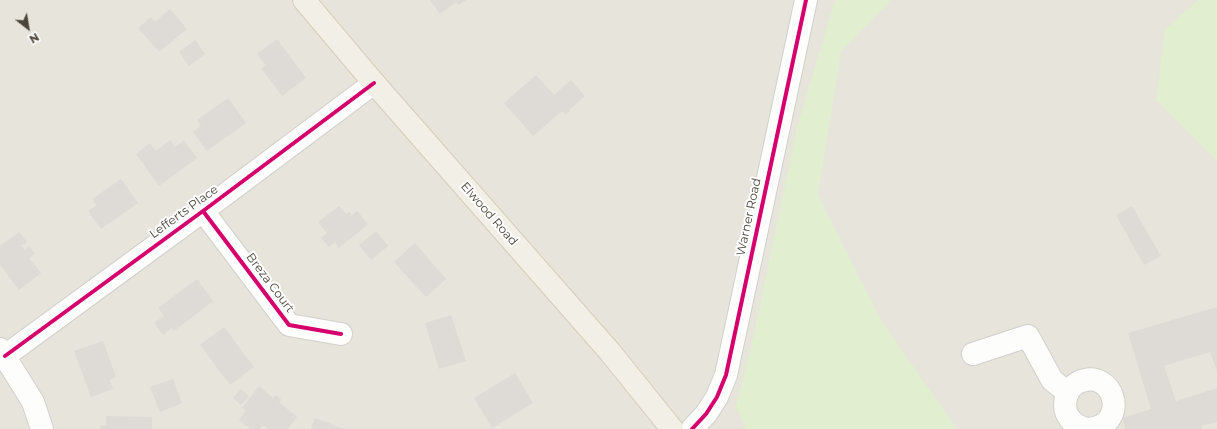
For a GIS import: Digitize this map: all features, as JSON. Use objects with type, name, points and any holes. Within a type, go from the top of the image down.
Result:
[{"type":"main road","name":"Elwood Road","points":[[304,0],[374,83],[610,352],[672,429]]},
{"type":"street","name":"Warner Road","points":[[692,429],[706,414],[717,397],[726,375],[806,0]]},
{"type":"street","name":"Lefferts Place","points":[[3,352],[203,211],[374,83]]},
{"type":"street","name":"Breza Court","points":[[203,211],[289,324],[341,334]]},
{"type":"street","points":[[973,354],[1028,336],[1052,380],[1068,393]]},
{"type":"street","points":[[3,352],[33,402],[42,429]]},
{"type":"street","points":[[1083,380],[1100,382],[1107,387],[1112,394],[1114,402],[1110,418],[1097,428],[1085,429],[1074,424],[1066,411],[1065,404],[1068,393],[1075,384],[1083,380]]},
{"type":"shaded area","points":[[0,0],[1217,0],[1217,429],[0,429]]},
{"type":"green space","points":[[835,0],[891,0],[841,52],[818,195],[881,320],[957,429],[745,429],[736,406],[753,339],[797,127]]},
{"type":"green space","points":[[1198,0],[1217,0],[1217,161],[1156,100],[1165,29]]},
{"type":"building","points":[[430,0],[466,0],[459,5],[456,2],[440,14]]},
{"type":"building","points":[[170,9],[187,29],[159,52],[138,28],[151,17],[155,22]]},
{"type":"building","points":[[277,39],[306,78],[282,96],[261,68],[266,65],[257,54]]},
{"type":"building","points":[[195,40],[205,54],[189,66],[179,52]]},
{"type":"building","points":[[536,75],[554,95],[571,80],[585,96],[569,110],[570,111],[566,115],[562,111],[533,136],[504,103]]},
{"type":"building","points":[[228,98],[246,123],[207,151],[193,132],[201,126],[197,120]]},
{"type":"building","points":[[170,140],[175,147],[184,140],[197,158],[159,186],[136,154],[150,143],[156,151]]},
{"type":"building","points":[[121,179],[138,203],[101,229],[88,211],[97,205],[92,199]]},
{"type":"building","points":[[339,206],[346,214],[349,212],[352,215],[357,211],[368,224],[339,248],[335,242],[329,247],[321,238],[327,233],[318,222]]},
{"type":"building","points":[[1132,206],[1161,256],[1144,265],[1116,215]]},
{"type":"building","points":[[376,231],[388,246],[371,260],[359,245]]},
{"type":"building","points":[[19,232],[27,242],[21,246],[25,250],[29,246],[35,254],[29,258],[41,273],[19,290],[0,265],[0,246]]},
{"type":"building","points":[[415,243],[446,279],[426,297],[394,262]]},
{"type":"building","points":[[197,279],[213,301],[174,331],[172,328],[163,335],[154,323],[164,316],[158,308]]},
{"type":"building","points":[[1217,307],[1217,371],[1210,352],[1164,366],[1176,401],[1217,388],[1217,422],[1201,426],[1202,429],[1125,429],[1122,418],[1151,409],[1128,333]]},
{"type":"building","points":[[451,315],[466,361],[439,369],[425,323]]},
{"type":"building","points":[[224,327],[254,367],[230,385],[200,345]]},
{"type":"building","points":[[103,341],[116,377],[110,380],[113,389],[91,397],[74,351]]},
{"type":"building","points":[[515,373],[533,403],[492,428],[474,398]]},
{"type":"building","points":[[173,379],[182,403],[160,412],[150,387]]},
{"type":"building","points":[[259,386],[273,398],[276,395],[281,399],[279,402],[297,417],[288,429],[269,429],[263,425],[260,429],[251,429],[239,420],[246,411],[242,408]]},
{"type":"building","points":[[241,389],[249,396],[241,405],[233,398]]},
{"type":"building","points":[[106,416],[152,417],[152,429],[100,429],[100,426],[106,425]]},
{"type":"building","points":[[315,418],[345,429],[311,429]]},
{"type":"cycle path","points":[[692,429],[706,414],[717,397],[726,375],[806,0]]},
{"type":"cycle path","points":[[5,356],[374,83]]},
{"type":"cycle path","points":[[203,211],[289,325],[341,334]]}]
